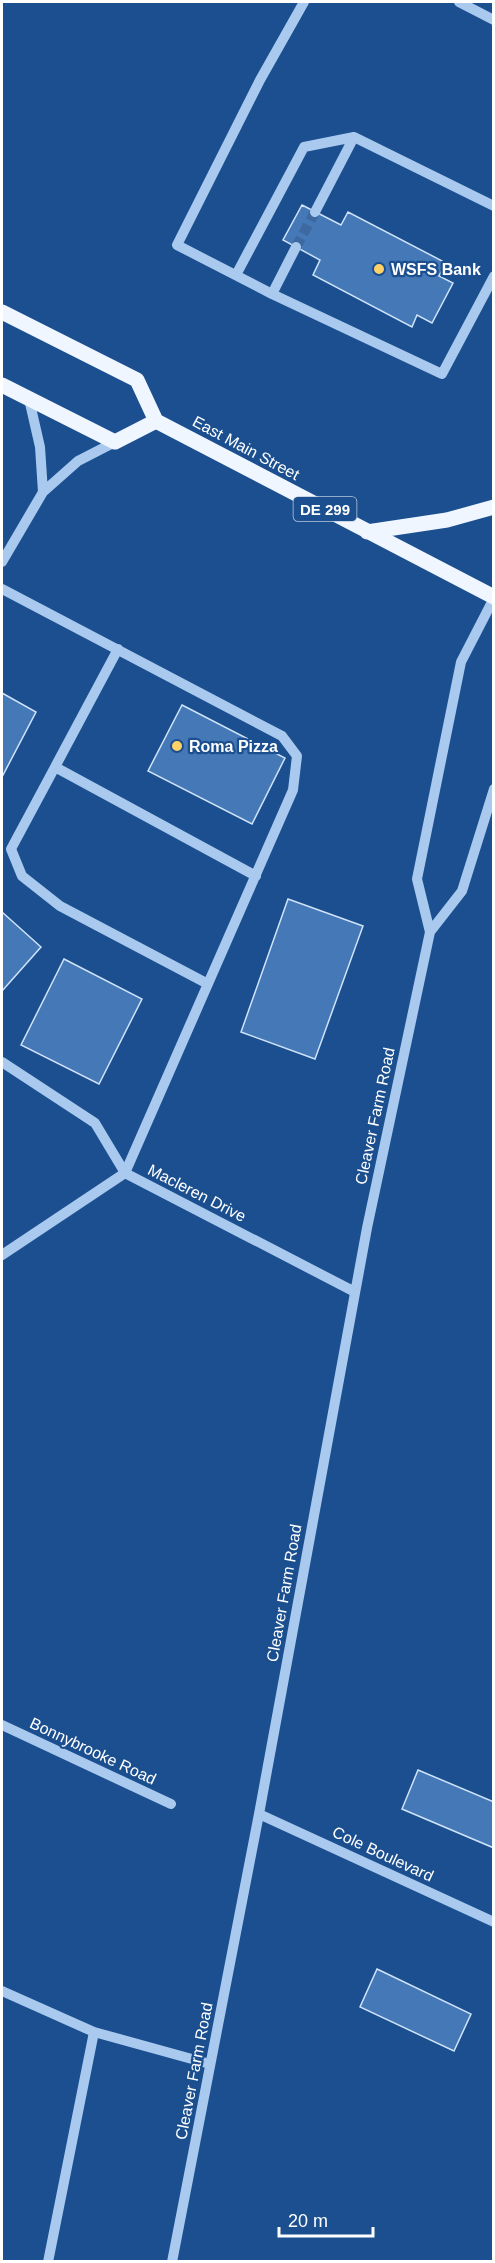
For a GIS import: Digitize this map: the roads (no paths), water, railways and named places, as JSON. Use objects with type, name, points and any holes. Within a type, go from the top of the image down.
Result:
[{"type":"main road","points":[[2,312],[136,380],[156,421],[115,442],[2,385]]},
{"type":"main road","name":"East Main Street","points":[[156,421],[494,598]]},
{"type":"main road","points":[[367,532],[447,520],[494,507]]},
{"type":"street","points":[[304,2],[260,80],[177,245],[272,294],[442,374],[494,276]]},
{"type":"street","points":[[459,2],[494,20]]},
{"type":"street","points":[[236,275],[304,147],[354,137],[494,206]]},
{"type":"street","points":[[315,212],[354,137]]},
{"type":"street","points":[[272,294],[296,247]]},
{"type":"street","points":[[29,399],[40,447],[44,492]]},
{"type":"street","points":[[2,562],[44,492],[78,461],[115,442]]},
{"type":"street","points":[[2,589],[282,736],[297,756],[294,790],[125,1173]]},
{"type":"street","name":"Cleaver Farm Road","points":[[172,2262],[259,1814],[367,1228],[430,932],[417,879],[461,662],[494,598]]},
{"type":"street","points":[[118,650],[11,849],[22,876],[60,906],[208,984]]},
{"type":"street","points":[[55,767],[256,876]]},
{"type":"street","name":"Cleaver Farm Road","points":[[430,932],[462,891],[494,789]]},
{"type":"street","points":[[2,1062],[95,1123],[125,1173]]},
{"type":"street","name":"Macleren Drive","points":[[2,1255],[125,1173],[355,1292]]},
{"type":"street","name":"Bonnybrooke Road","points":[[2,1725],[171,1804]]},
{"type":"street","name":"Cole Boulevard","points":[[259,1814],[494,1922]]},
{"type":"street","points":[[2,1991],[94,2032],[210,2064]]},
{"type":"street","points":[[48,2262],[94,2032]]},
{"type":"tunnel","points":[[296,247],[315,212]]},
{"type":"place","name":"WSFS Bank","points":[[379,269]]},
{"type":"place","name":"Roma Pizza","points":[[177,746]]}]
